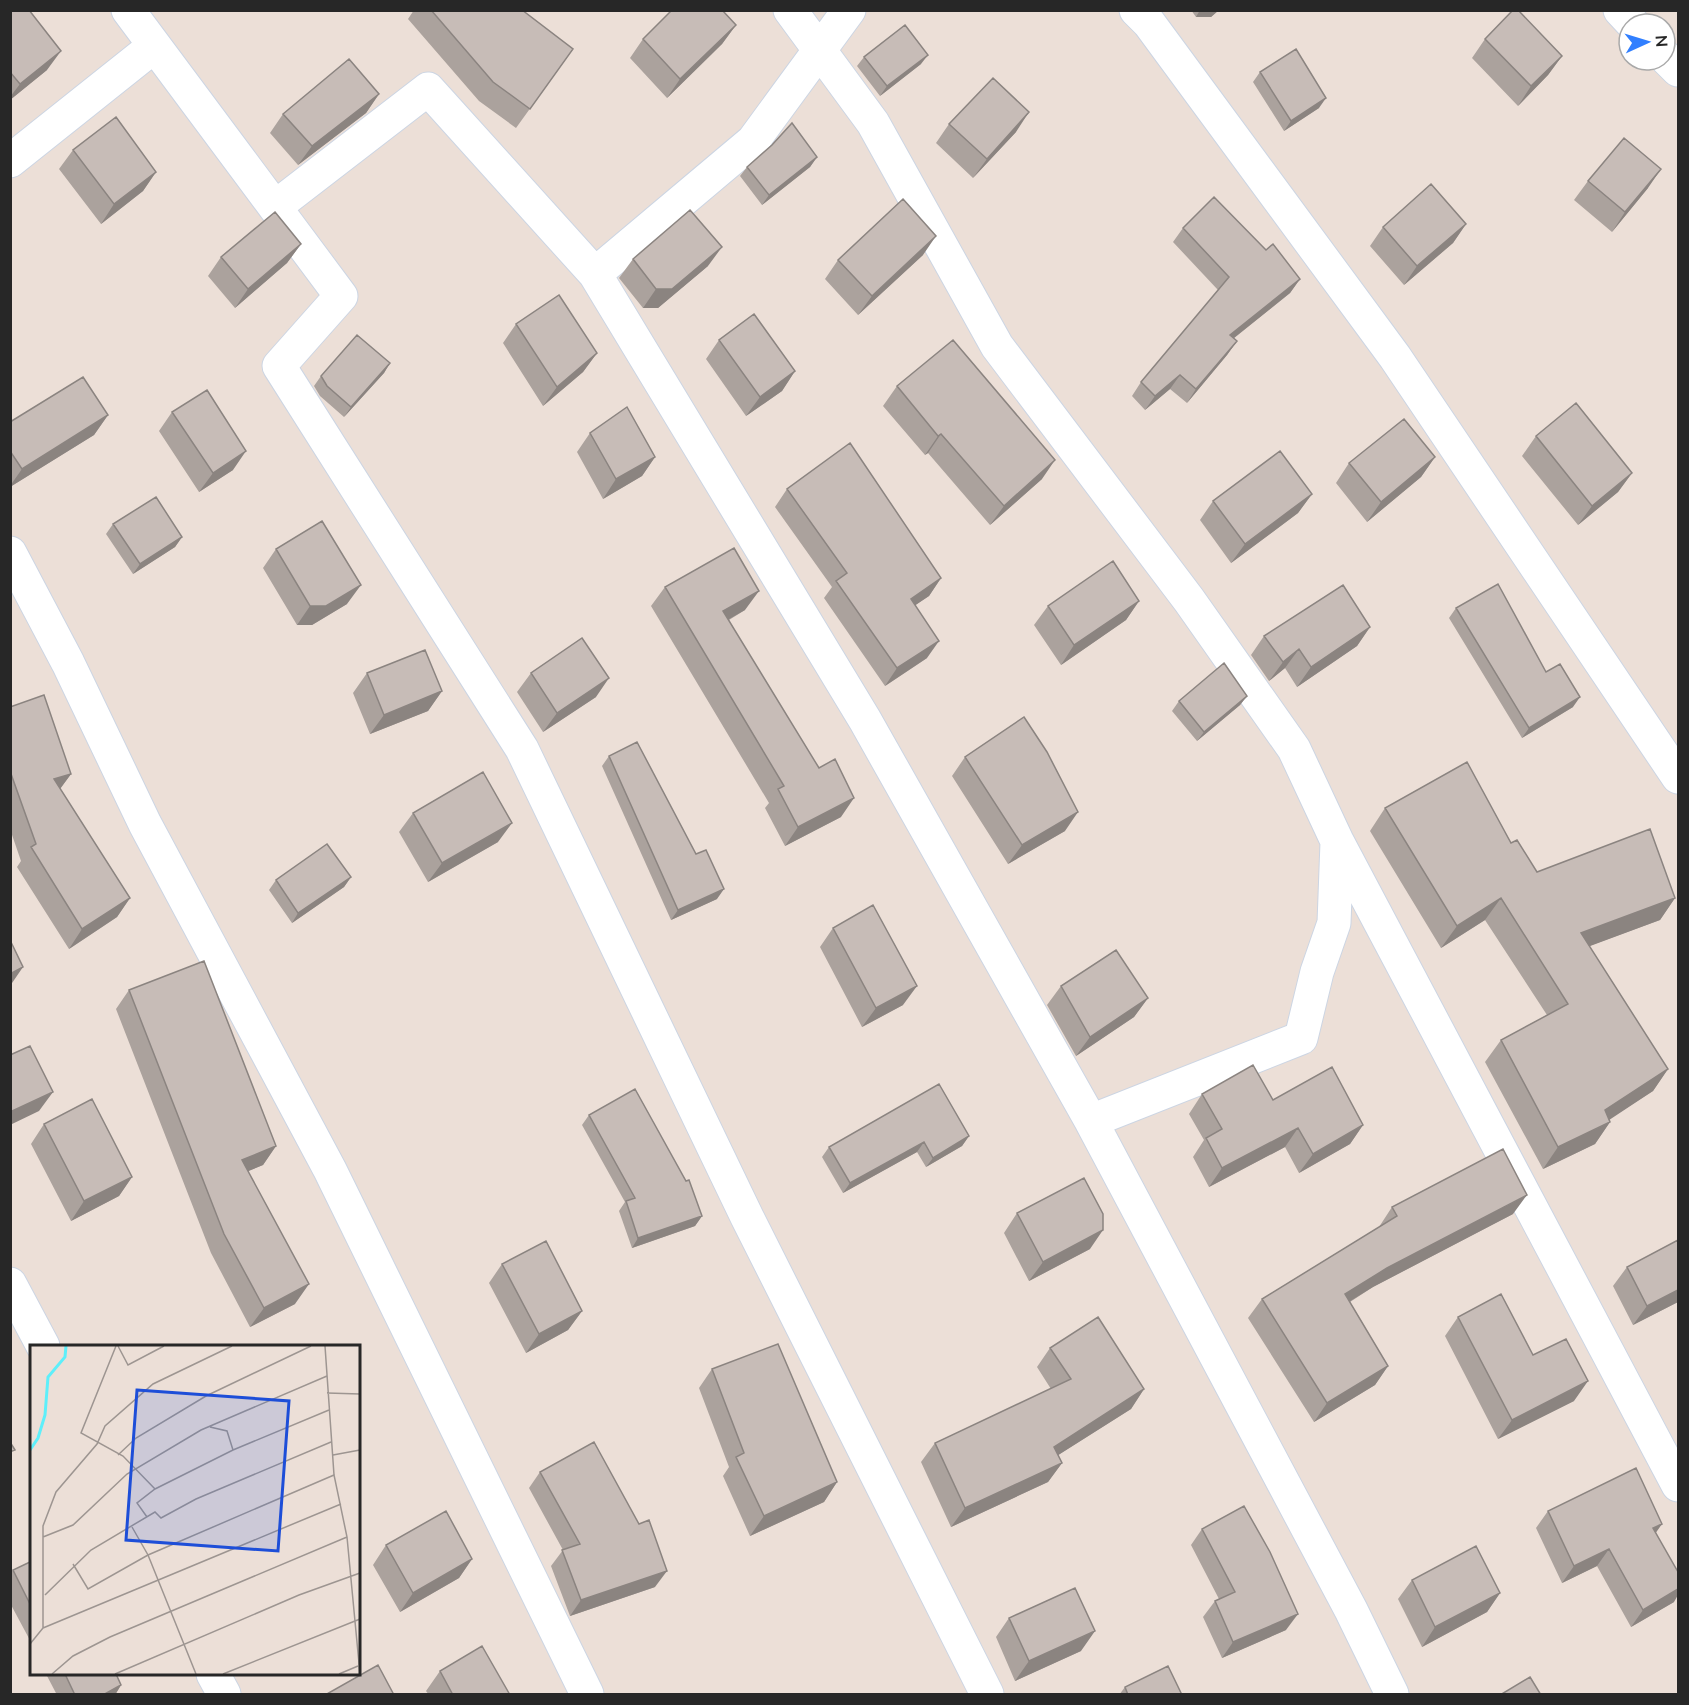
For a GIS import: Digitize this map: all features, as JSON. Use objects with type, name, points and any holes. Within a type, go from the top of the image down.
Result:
[{"type":"street","points":[[128,10],[341,297],[279,366],[522,749],[747,1217],[987,1695]]},
{"type":"street","points":[[790,10],[873,123],[996,346],[1189,600],[1294,749],[1337,841],[1678,1485]]},
{"type":"street","points":[[595,274],[753,141],[849,10]]},
{"type":"street","points":[[1136,10],[1149,23],[1395,357],[1678,777]]},
{"type":"street","points":[[10,161],[153,46]]},
{"type":"street","points":[[275,207],[428,89],[595,274],[865,720],[1091,1121],[1351,1610],[1392,1695]]},
{"type":"street","points":[[10,553],[68,663],[145,824],[330,1170],[587,1695]]},
{"type":"street","points":[[1091,1121],[1302,1038],[1317,972],[1334,923],[1337,841]]},
{"type":"street","points":[[10,1284],[42,1345]]},
{"type":"street","points":[[214,1675],[224,1695]]},
{"type":"building","points":[[10,10],[29,10],[61,51],[20,84],[10,72]]},
{"type":"building","points":[[431,10],[522,10],[573,49],[530,109],[493,82]]},
{"type":"building","points":[[672,10],[722,10],[736,25],[680,79],[643,39]]},
{"type":"building","points":[[1513,10],[1518,10],[1562,56],[1531,86],[1485,39]]},
{"type":"building","points":[[905,25],[928,55],[887,86],[864,57]]},
{"type":"building","points":[[1296,49],[1326,98],[1291,121],[1260,72]]},
{"type":"building","points":[[349,59],[379,94],[312,146],[283,114]]},
{"type":"building","points":[[993,78],[1029,112],[987,159],[949,124]]},
{"type":"building","points":[[116,117],[156,172],[114,204],[73,150]]},
{"type":"building","points":[[792,123],[817,157],[769,195],[747,167]]},
{"type":"building","points":[[1624,138],[1661,169],[1625,212],[1588,181]]},
{"type":"building","points":[[1431,184],[1466,224],[1417,266],[1383,227]]},
{"type":"building","points":[[1214,197],[1266,250],[1273,244],[1300,279],[1230,335],[1237,341],[1196,389],[1180,375],[1155,396],[1141,382],[1229,277],[1183,228]]},
{"type":"building","points":[[903,199],[936,236],[872,296],[838,260]]},
{"type":"building","points":[[690,210],[722,247],[672,289],[656,289],[633,259]]},
{"type":"building","points":[[275,212],[301,244],[248,289],[221,257]]},
{"type":"building","points":[[559,295],[597,353],[557,387],[516,324]]},
{"type":"building","points":[[754,314],[795,371],[760,397],[719,340]]},
{"type":"building","points":[[357,335],[390,363],[351,407],[327,386],[321,376]]},
{"type":"building","points":[[953,340],[1055,460],[1004,506],[941,434],[938,436],[897,386]]},
{"type":"building","points":[[83,377],[108,415],[22,469],[10,451],[10,422]]},
{"type":"building","points":[[207,390],[246,451],[213,473],[172,412]]},
{"type":"building","points":[[1576,403],[1632,473],[1592,506],[1536,436]]},
{"type":"building","points":[[627,407],[655,457],[616,479],[590,433]]},
{"type":"building","points":[[1404,419],[1435,457],[1381,502],[1349,463]]},
{"type":"building","points":[[850,443],[941,578],[911,599],[939,641],[897,668],[836,581],[847,573],[787,489]]},
{"type":"building","points":[[1280,451],[1312,494],[1245,544],[1213,501]]},
{"type":"building","points":[[156,497],[182,537],[140,564],[113,524]]},
{"type":"building","points":[[322,521],[361,585],[326,606],[310,606],[276,549]]},
{"type":"building","points":[[734,548],[759,591],[723,611],[819,768],[835,759],[854,798],[798,827],[778,789],[784,786],[665,587]]},
{"type":"building","points":[[1113,561],[1139,601],[1074,645],[1048,606]]},
{"type":"building","points":[[1498,584],[1546,672],[1560,664],[1580,697],[1529,728],[1456,608]]},
{"type":"building","points":[[1343,585],[1370,627],[1311,667],[1299,649],[1283,662],[1264,636]]},
{"type":"building","points":[[582,638],[609,678],[557,713],[531,673]]},
{"type":"building","points":[[425,650],[442,691],[384,715],[367,673]]},
{"type":"building","points":[[1224,663],[1247,696],[1204,732],[1179,701]]},
{"type":"building","points":[[44,695],[71,774],[54,779],[130,898],[82,929],[31,847],[36,844],[10,771],[10,707]]},
{"type":"building","points":[[1024,717],[1047,752],[1078,812],[1022,845],[965,757]]},
{"type":"building","points":[[637,742],[696,854],[706,850],[724,889],[678,910],[609,756]]},
{"type":"building","points":[[1467,762],[1511,843],[1517,840],[1537,872],[1650,829],[1675,898],[1581,933],[1668,1069],[1605,1110],[1610,1122],[1558,1147],[1501,1040],[1568,1004],[1501,898],[1457,926],[1385,808]]},
{"type":"building","points":[[483,772],[512,823],[442,863],[413,813]]},
{"type":"building","points":[[327,844],[351,877],[298,913],[276,880]]},
{"type":"building","points":[[873,905],[917,986],[876,1008],[833,928]]},
{"type":"building","points":[[10,940],[23,967],[10,974]]},
{"type":"building","points":[[1116,950],[1148,998],[1090,1037],[1061,986]]},
{"type":"building","points":[[204,961],[276,1146],[242,1160],[309,1284],[264,1308],[224,1234],[129,990]]},
{"type":"building","points":[[30,1046],[53,1092],[10,1112],[10,1055]]},
{"type":"building","points":[[1253,1065],[1273,1100],[1332,1067],[1363,1125],[1313,1154],[1298,1128],[1222,1168],[1206,1138],[1222,1129],[1202,1094]]},
{"type":"building","points":[[939,1084],[969,1136],[933,1158],[924,1142],[850,1183],[829,1147]]},
{"type":"building","points":[[635,1089],[686,1181],[689,1180],[702,1216],[638,1238],[626,1201],[635,1198],[589,1115]]},
{"type":"building","points":[[92,1099],[132,1177],[84,1201],[44,1124]]},
{"type":"building","points":[[1503,1149],[1527,1195],[1387,1268],[1345,1294],[1388,1366],[1327,1403],[1262,1299],[1397,1216],[1392,1207]]},
{"type":"building","points":[[1084,1178],[1103,1214],[1103,1230],[1043,1262],[1017,1213]]},
{"type":"building","points":[[1678,1240],[1678,1290],[1647,1306],[1627,1267]]},
{"type":"building","points":[[546,1241],[582,1311],[539,1334],[502,1264]]},
{"type":"building","points":[[1501,1294],[1533,1355],[1566,1339],[1588,1381],[1512,1420],[1458,1317]]},
{"type":"building","points":[[1098,1317],[1144,1389],[1054,1447],[1062,1463],[965,1508],[935,1443],[1071,1379],[1050,1348]]},
{"type":"building","points":[[778,1344],[837,1482],[764,1516],[736,1457],[744,1453],[712,1369]]},
{"type":"building","points":[[10,1442],[15,1450],[10,1452]]},
{"type":"building","points":[[594,1442],[639,1524],[649,1520],[667,1571],[581,1600],[562,1550],[580,1544],[540,1472]]},
{"type":"building","points":[[1636,1468],[1662,1524],[1653,1528],[1678,1572],[1678,1589],[1643,1610],[1609,1549],[1574,1566],[1548,1511]]},
{"type":"building","points":[[1244,1506],[1270,1552],[1298,1614],[1233,1642],[1215,1601],[1235,1592],[1202,1529]]},
{"type":"building","points":[[446,1511],[472,1559],[413,1593],[386,1545]]},
{"type":"building","points":[[1476,1546],[1500,1593],[1435,1627],[1412,1580]]},
{"type":"building","points":[[30,1562],[30,1604],[13,1570]]},
{"type":"building","points":[[1075,1588],[1095,1631],[1029,1661],[1009,1618]]},
{"type":"building","points":[[482,1646],[510,1695],[453,1695],[440,1671]]},
{"type":"building","points":[[378,1665],[394,1695],[325,1695]]},
{"type":"building","points":[[1168,1666],[1182,1695],[1128,1695],[1125,1687]]},
{"type":"building","points":[[65,1675],[116,1675],[121,1685],[103,1695],[75,1695]]},
{"type":"building","points":[[1530,1677],[1541,1695],[1500,1695]]}]
